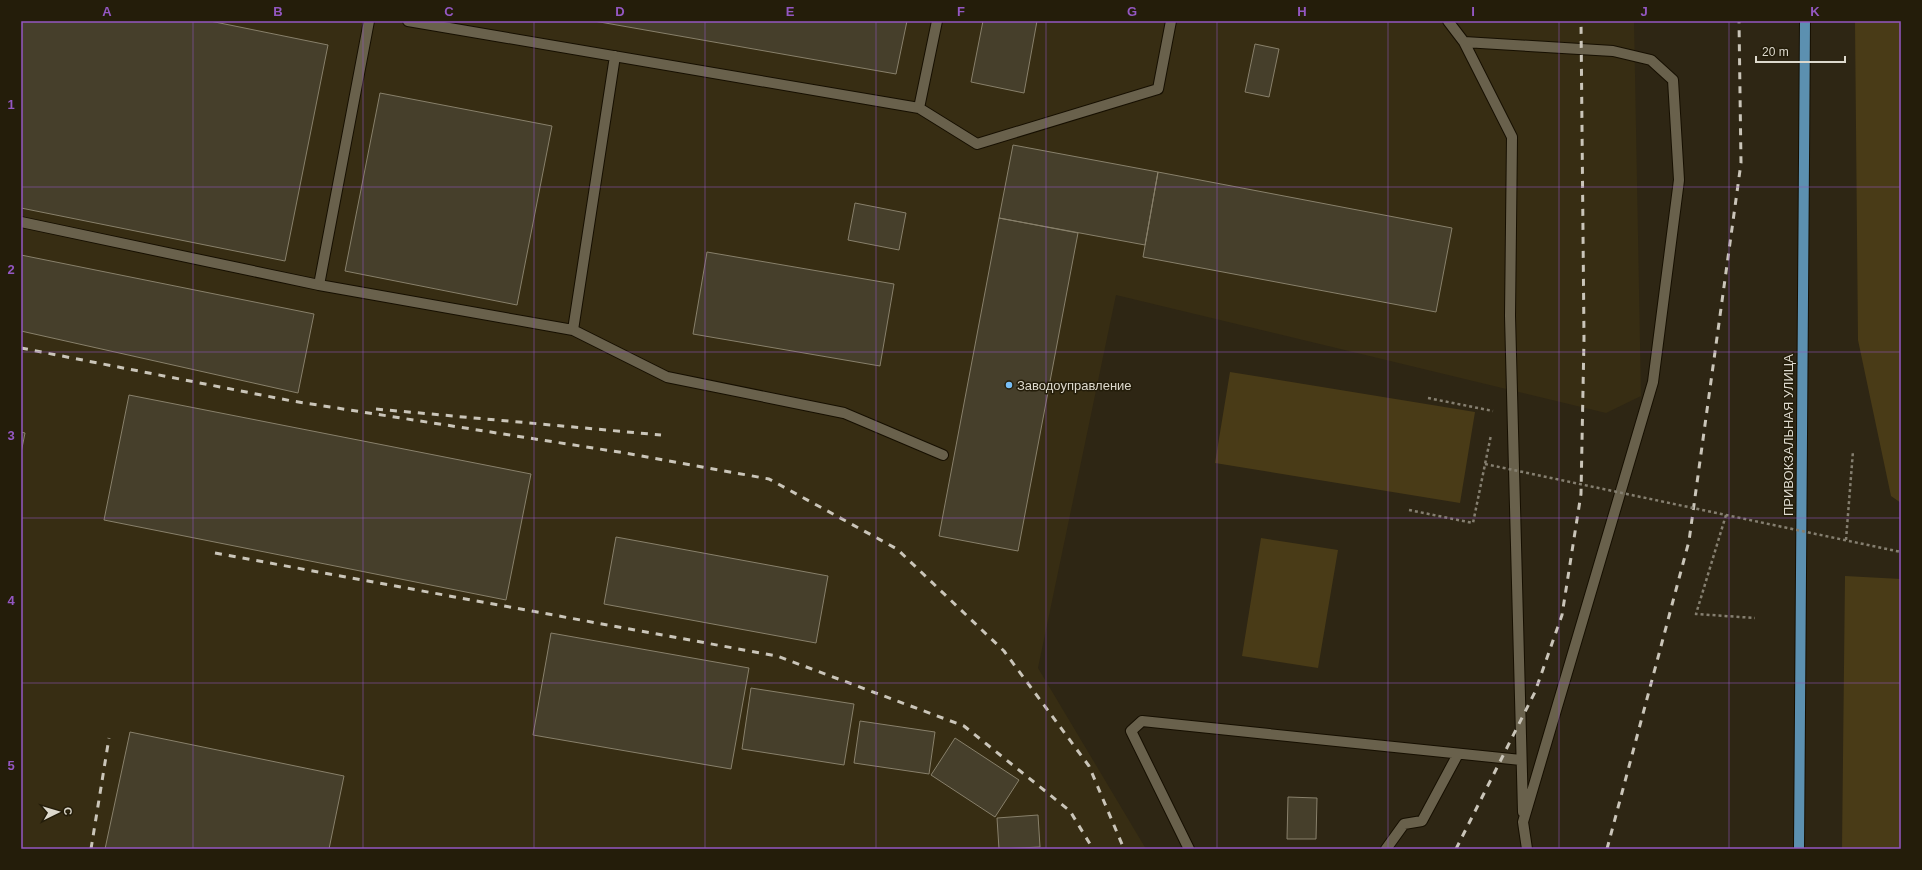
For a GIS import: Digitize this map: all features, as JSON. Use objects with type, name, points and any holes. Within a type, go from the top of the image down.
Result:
[{"type":"main road","name":"ПРИВОКЗАЛЬНАЯ УЛИЦА","points":[[1798,849],[1805,21]]},
{"type":"lane","points":[[319,285],[369,21]]},
{"type":"lane","points":[[408,21],[919,108],[977,144],[1158,89],[1171,21]]},
{"type":"lane","points":[[919,108],[937,21]]},
{"type":"lane","points":[[1448,21],[1464,42],[1512,137],[1510,316],[1521,760],[1523,822],[1527,849]]},
{"type":"lane","points":[[1464,42],[1613,51],[1651,60],[1673,80],[1679,180],[1653,382],[1523,822]]},
{"type":"lane","points":[[573,330],[615,56]]},
{"type":"lane","points":[[21,222],[319,285],[573,330],[667,377],[844,413],[943,454]]},
{"type":"lane","points":[[1189,849],[1131,731],[1142,720],[1521,760]]},
{"type":"lane","points":[[1386,849],[1404,824],[1422,821],[1458,754]]},
{"type":"path","points":[[1428,398],[1496,412]]},
{"type":"path","points":[[1409,510],[1473,523],[1491,434]]},
{"type":"path","points":[[1846,540],[1853,450]]},
{"type":"path","points":[[1485,464],[1901,552]]},
{"type":"path","points":[[1726,515],[1696,614],[1755,618]]},
{"type":"shaded area","points":[[21,21],[1634,21],[1641,396],[1606,413],[1116,295],[1038,668],[1146,849],[21,849]]},
{"type":"shaded area","points":[[1855,21],[1901,21],[1901,503],[1891,496],[1858,340]]},
{"type":"shaded area","points":[[1230,372],[1475,412],[1460,503],[1215,463]]},
{"type":"shaded area","points":[[1261,538],[1338,550],[1318,668],[1242,656]]},
{"type":"shaded area","points":[[1845,576],[1901,579],[1901,849],[1842,849]]},
{"type":"building","points":[[21,21],[210,21],[328,45],[285,261],[21,208]]},
{"type":"building","points":[[594,21],[907,21],[896,74]]},
{"type":"building","points":[[983,21],[1037,21],[1024,93],[971,82]]},
{"type":"building","points":[[1255,44],[1279,49],[1269,97],[1245,92]]},
{"type":"building","points":[[380,93],[552,126],[517,305],[345,271]]},
{"type":"building","points":[[1013,145],[1158,172],[1145,245],[999,218]]},
{"type":"building","points":[[1158,172],[1452,228],[1436,312],[1143,257]]},
{"type":"building","points":[[855,203],[906,213],[899,250],[848,240]]},
{"type":"building","name":"Заводоуправление","points":[[999,218],[1078,233],[1018,551],[939,536]]},
{"type":"building","points":[[707,252],[894,284],[880,366],[693,334]]},
{"type":"building","points":[[21,255],[314,314],[298,393],[21,331]]},
{"type":"building","points":[[129,395],[531,474],[506,600],[104,520]]},
{"type":"building","points":[[21,432],[25,433],[21,453]]},
{"type":"building","points":[[616,537],[828,576],[816,643],[604,604]]},
{"type":"building","points":[[551,633],[749,668],[731,769],[533,735]]},
{"type":"building","points":[[751,688],[854,704],[844,765],[742,749]]},
{"type":"building","points":[[860,721],[935,732],[929,774],[854,763]]},
{"type":"building","points":[[130,732],[344,776],[329,849],[105,849]]},
{"type":"building","points":[[955,738],[1019,780],[995,817],[931,775]]},
{"type":"building","points":[[1288,797],[1317,798],[1316,839],[1287,839]]},
{"type":"building","points":[[1038,815],[1040,847],[999,849],[997,818]]},
{"type":"railway","points":[[1456,849],[1535,692],[1562,615],[1581,494],[1584,338],[1581,21]]},
{"type":"railway","points":[[1607,849],[1689,541],[1741,163],[1739,21]]},
{"type":"railway","points":[[21,348],[292,401],[625,453],[769,479],[897,549],[1004,651],[1089,766],[1124,849]]},
{"type":"railway","points":[[376,409],[661,435]]},
{"type":"railway","points":[[215,553],[777,656],[964,726],[1070,811],[1093,849]]},
{"type":"railway","points":[[91,849],[109,738]]},
{"type":"place","name":"Заводоуправление","points":[[1009,385]]}]
